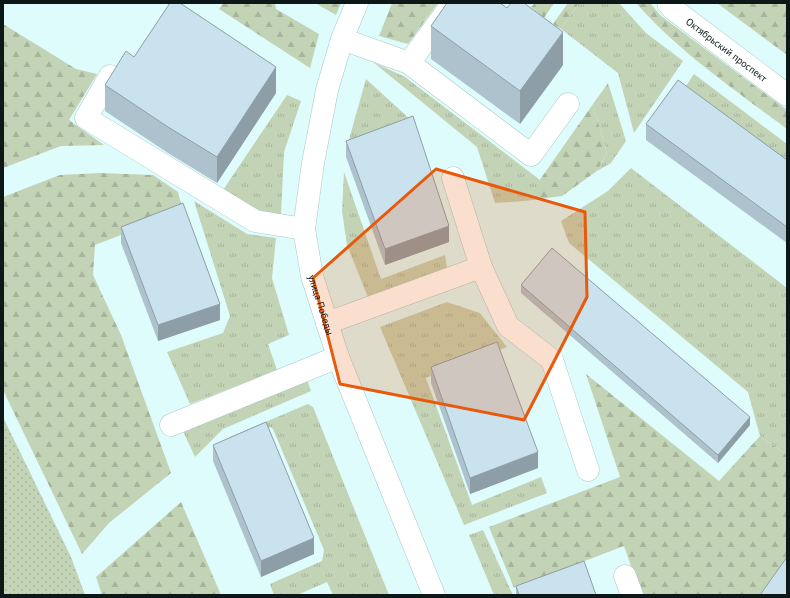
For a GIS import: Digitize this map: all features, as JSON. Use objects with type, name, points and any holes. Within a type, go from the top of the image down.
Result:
[{"type":"street","name":"улица Победы","points":[[357,3],[342,39],[327,90],[313,163],[304,229],[312,276],[338,357],[434,595]]},
{"type":"street","points":[[409,63],[453,3]]},
{"type":"street","name":"Октябрьский проспект","points":[[668,3],[673,9],[787,95]]},
{"type":"street","points":[[342,39],[409,63],[531,155],[568,104]]},
{"type":"street","points":[[110,76],[86,118],[255,221],[304,229]]},
{"type":"street","points":[[453,178],[481,267],[508,326],[552,360],[588,470]]},
{"type":"street","points":[[327,323],[481,267]]},
{"type":"street","points":[[171,425],[338,357]]},
{"type":"highlighted area","points":[[436,169],[585,212],[587,297],[524,420],[340,384],[313,278]]},
{"type":"green space","points":[[223,3],[275,3],[276,9],[319,34],[310,68],[219,9]]},
{"type":"green space","points":[[315,3],[341,3],[336,15]]},
{"type":"green space","points":[[392,3],[438,3],[408,44],[379,36]]},
{"type":"green space","points":[[535,3],[554,3],[544,18],[531,7]]},
{"type":"green space","points":[[568,3],[579,3],[561,29],[553,24]]},
{"type":"green space","points":[[579,3],[619,3],[646,33],[683,61],[634,133],[618,73],[561,29]]},
{"type":"green space","points":[[636,3],[650,3],[661,16],[787,110],[787,129],[708,70],[670,38]]},
{"type":"green space","points":[[717,3],[784,3],[787,5],[787,55]]},
{"type":"green space","points":[[3,24],[76,69],[97,74],[69,120],[104,145],[61,146],[3,168]]},
{"type":"green space","points":[[373,62],[405,77],[540,180],[525,201],[495,203],[477,147]]},
{"type":"green space","points":[[694,74],[787,144],[787,168],[682,92]]},
{"type":"green space","points":[[366,79],[411,120],[348,143]]},
{"type":"green space","points":[[608,83],[626,141],[611,163],[597,171],[607,153],[593,104]]},
{"type":"green space","points":[[287,95],[301,101],[284,152],[281,215],[253,210],[223,190]]},
{"type":"green space","points":[[593,104],[607,153],[597,171],[562,196],[525,201]]},
{"type":"green space","points":[[631,168],[787,288],[787,455],[760,436],[748,392],[569,243],[561,221],[608,191]]},
{"type":"green space","points":[[344,172],[381,279],[445,255],[447,268],[369,300],[347,245],[342,211]]},
{"type":"green space","points":[[100,173],[153,175],[178,192],[183,211],[95,245],[93,275],[121,335],[171,473],[109,523],[82,554],[3,390],[3,197],[60,175]]},
{"type":"green space","points":[[194,201],[247,234],[276,238],[272,278],[289,335],[268,344],[277,370],[190,404],[167,352],[223,333],[230,316]]},
{"type":"green space","points":[[447,302],[480,313],[507,347],[426,378],[472,505],[541,477],[547,493],[464,525],[380,327]]},
{"type":"green space","points":[[586,374],[719,481],[760,436],[787,455],[787,595],[641,595],[624,546],[514,588],[489,527],[620,477]]},
{"type":"green space","points":[[307,380],[311,391],[223,429],[195,457],[183,431]]},
{"type":"green space","points":[[308,404],[313,407],[389,595],[333,595],[327,582],[297,595],[274,595],[270,584],[322,561],[324,550],[273,429],[270,427],[225,447],[222,444],[230,437]]},
{"type":"green space","points":[[3,417],[71,557],[85,595],[3,595]]},
{"type":"green space","points":[[181,502],[221,595],[102,595],[96,577]]},
{"type":"green space","points":[[483,530],[513,595],[494,595],[469,535]]},
{"type":"building","points":[[170,3],[180,3],[276,67],[217,157],[168,127],[105,85],[126,51],[134,57]]},
{"type":"building","points":[[447,3],[500,3],[507,8],[511,3],[524,3],[563,32],[520,91],[431,26]]},
{"type":"building","points":[[678,80],[787,160],[787,227],[646,124]]},
{"type":"building","points":[[413,116],[449,226],[385,249],[346,141]]},
{"type":"building","points":[[183,203],[220,304],[158,325],[121,227]]},
{"type":"building","points":[[552,248],[750,417],[718,455],[521,285]]},
{"type":"building","points":[[497,342],[538,452],[470,478],[431,367]]},
{"type":"building","points":[[266,422],[314,538],[261,561],[213,445]]},
{"type":"building","points":[[787,557],[787,595],[760,595]]},
{"type":"building","points":[[584,561],[596,595],[519,595],[516,586]]}]
